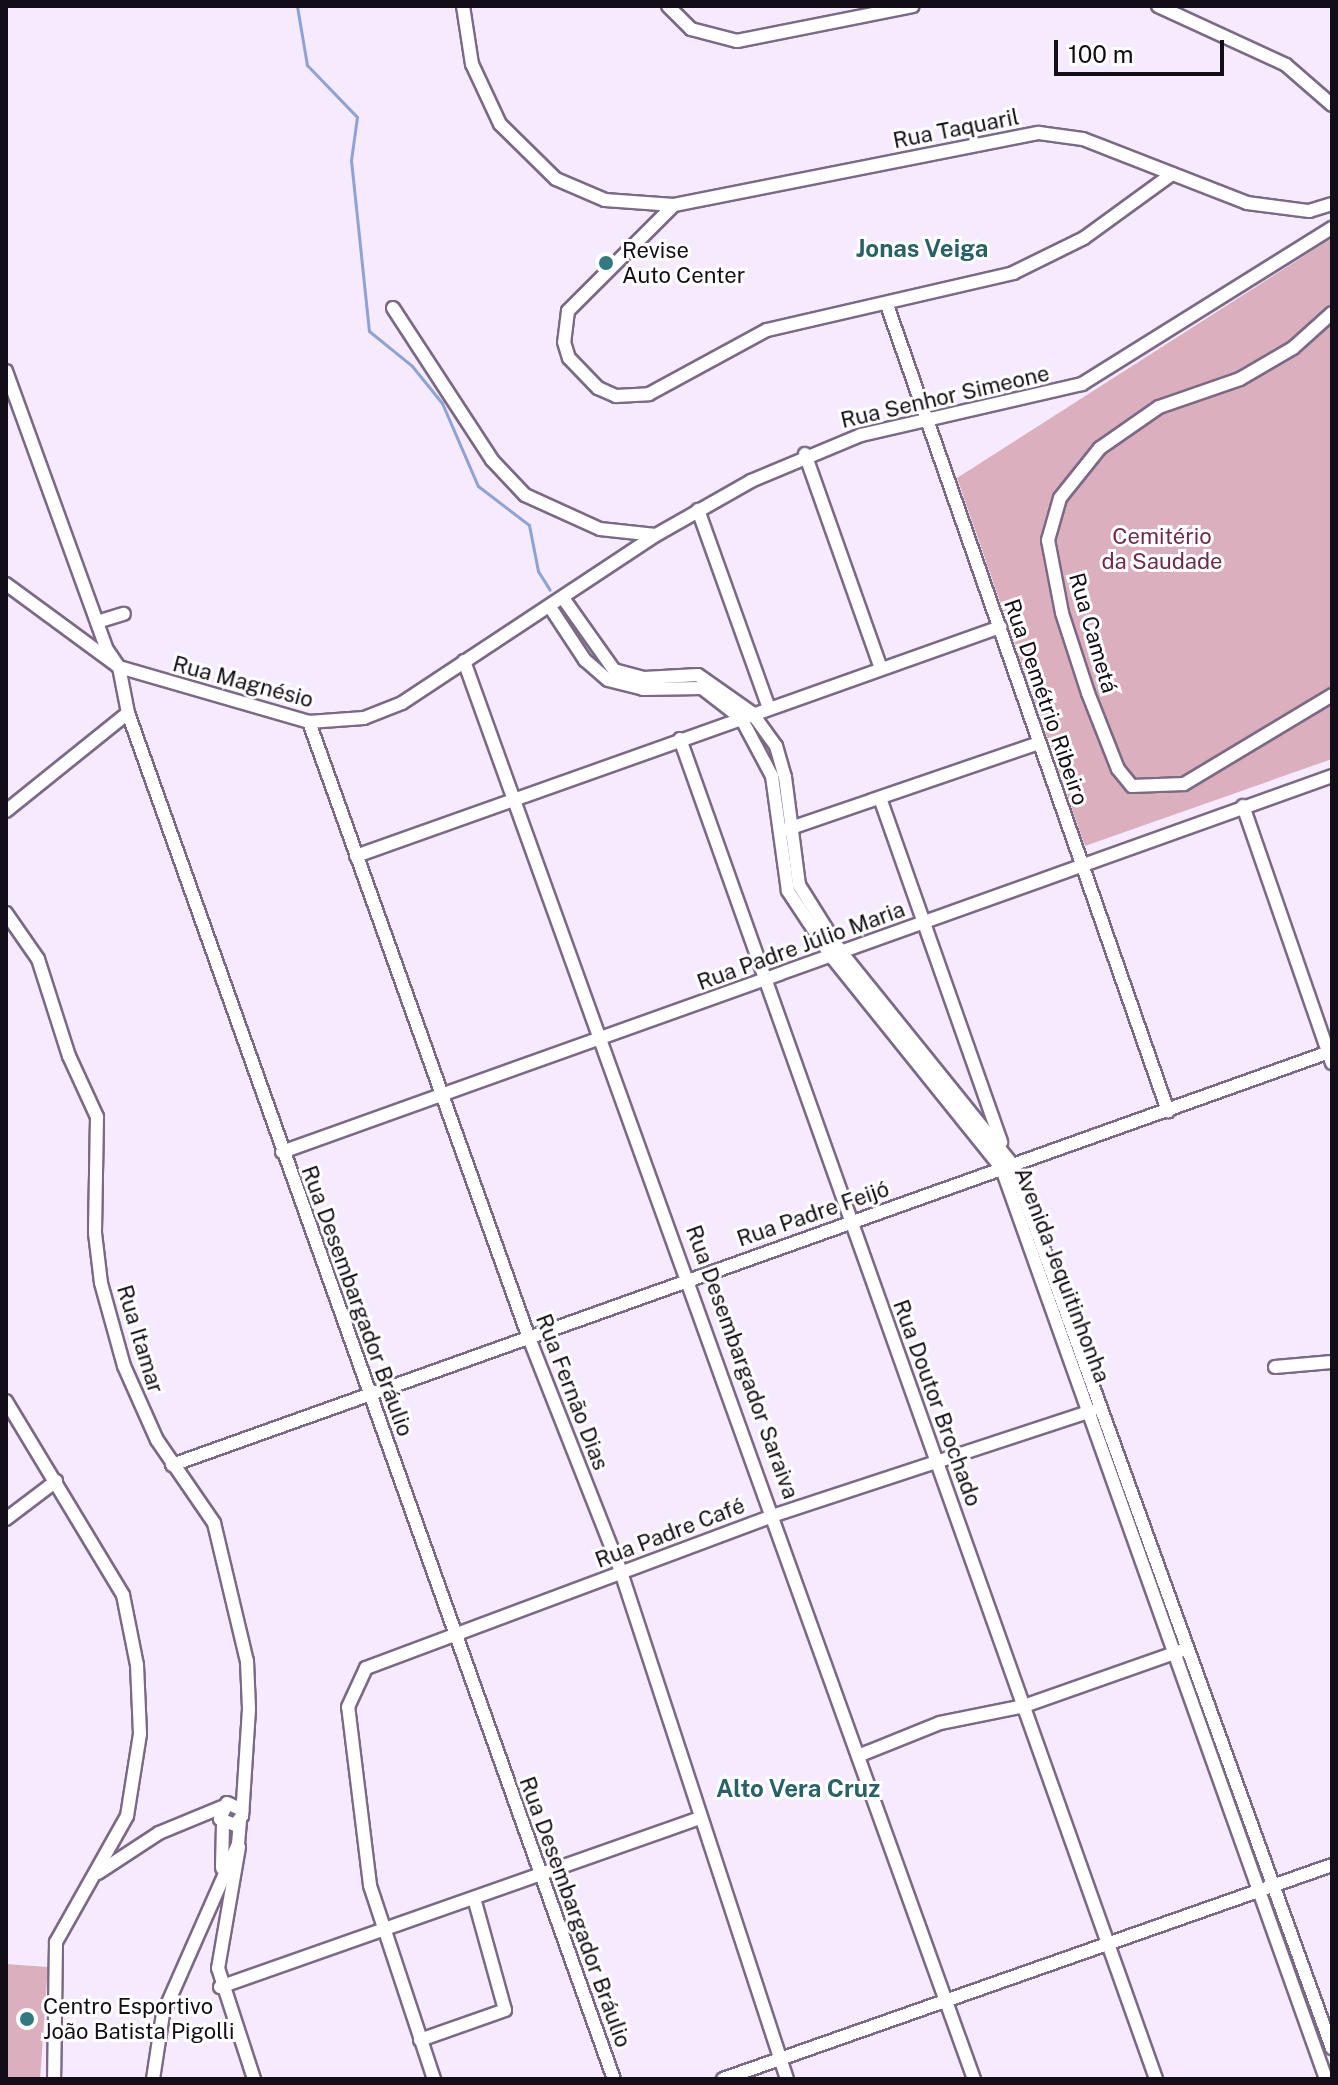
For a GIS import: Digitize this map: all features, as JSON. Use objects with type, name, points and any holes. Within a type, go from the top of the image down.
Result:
[{"type":"street","name":"Rua Taquaril","points":[[463,6],[479,86],[500,124],[531,160],[605,200],[674,205],[1039,133],[1083,139],[1172,174],[1284,210],[1332,204]]},
{"type":"street","points":[[668,6],[691,29],[737,41],[913,6]]},
{"type":"street","points":[[1158,6],[1286,65],[1332,105]]},
{"type":"street","points":[[674,205],[568,311],[566,350],[598,388],[616,396],[649,394],[767,330],[887,305],[1039,262],[1172,174]]},
{"type":"street","name":"Rua Senhor Simeone","points":[[563,598],[698,510],[805,454],[925,419],[1082,384],[1332,228]]},
{"type":"street","name":"Rua Demétrio Ribeiro","points":[[887,305],[1168,1111]]},
{"type":"street","points":[[393,308],[492,460],[525,495],[586,525],[656,535]]},
{"type":"street","name":"Rua Cametá","points":[[1332,313],[1293,348],[1240,379],[1159,407],[1100,448],[1060,498],[1048,540],[1062,613],[1088,693],[1118,769],[1132,786],[1184,784],[1332,695]]},
{"type":"street","name":"Rua Desembargador Bráulio","points":[[6,371],[97,622],[119,667],[128,713],[614,2079]]},
{"type":"street","points":[[805,454],[880,666]]},
{"type":"street","points":[[698,510],[768,706]]},
{"type":"street","points":[[6,584],[119,667]]},
{"type":"street","name":"Rua Magnésio","points":[[119,667],[309,722],[337,723],[389,710],[563,598]]},
{"type":"street","name":"Avenida Jequitinhonha","points":[[563,598],[614,670],[644,678],[698,675],[776,746],[786,829],[788,891],[1007,1164],[1267,1888],[1332,2048]]},
{"type":"street","name":"Avenida Jequitinhonha","points":[[550,607],[585,660],[608,680],[643,689],[702,688],[746,716]]},
{"type":"street","points":[[97,622],[124,614]]},
{"type":"street","points":[[356,856],[880,666],[1000,627]]},
{"type":"street","name":"Rua Desembargador Saraiva","points":[[464,661],[690,1278],[974,2079]]},
{"type":"street","points":[[6,811],[128,713]]},
{"type":"street","name":"Rua Fernão Dias","points":[[309,722],[529,1338],[621,1572],[787,2079]]},
{"type":"street","name":"Rua Doutor Brochado","points":[[680,739],[763,982],[1156,2079]]},
{"type":"street","points":[[786,829],[1039,743]]},
{"type":"street","name":"Rua Padre Júlio Maria","points":[[282,1152],[441,1098],[1332,776]]},
{"type":"street","points":[[880,798],[1007,1164]]},
{"type":"street","points":[[1243,806],[1331,1055]]},
{"type":"street","name":"Rua Itamar","points":[[6,913],[38,959],[97,1117],[92,1195],[101,1283],[133,1389],[172,1465],[214,1523],[247,1661],[247,1773],[233,1888],[217,1948],[220,1987],[254,2079]]},
{"type":"street","name":"Rua Padre Feijó","points":[[172,1465],[368,1391],[529,1338],[1007,1164],[1331,1055]]},
{"type":"street","points":[[964,1108],[982,1092]]},
{"type":"street","name":"Avenida Jequitinhonha","points":[[1007,1164],[1091,1411],[1153,1571]]},
{"type":"street","points":[[1275,1367],[1332,1362]]},
{"type":"street","points":[[6,1401],[123,1595],[137,1665],[140,1734],[127,1816],[56,1942],[54,2079]]},
{"type":"street","name":"Rua Padre Café","points":[[385,1931],[370,1885],[350,1735],[349,1693],[360,1675],[376,1663],[775,1515],[1091,1411]]},
{"type":"street","points":[[6,1519],[56,1481]]},
{"type":"street","points":[[858,1756],[940,1723],[1024,1706],[1181,1651]]},
{"type":"street","points":[[153,2079],[163,2014],[221,1875],[223,1813],[247,1773]]},
{"type":"street","points":[[95,1875],[192,1817],[223,1813],[241,1816]]},
{"type":"street","points":[[223,1813],[241,1816]]},
{"type":"street","points":[[220,1987],[700,1818]]},
{"type":"street","name":"Rua Itamar","points":[[221,1875],[238,1844]]},
{"type":"street","points":[[723,2079],[1332,1865]]},
{"type":"street","points":[[221,1875],[228,1874],[233,1888]]},
{"type":"street","name":"Avenida Jequitinhonha","points":[[1267,1888],[1326,2079]]},
{"type":"street","points":[[420,2040],[505,2010],[474,1898]]},
{"type":"street","points":[[385,1931],[434,2079]]},
{"type":"green space","name":"Cemitério da Saudade","points":[[1332,238],[1332,759],[1085,846],[957,478]]},
{"type":"green space","name":"Centro Esportivo João Batista Pigolli","points":[[6,1964],[48,1967],[40,2079],[6,2079]]},
{"type":"waterway","points":[[297,6],[307,65],[357,117],[351,160],[369,331],[412,366],[442,403],[478,486],[529,525],[538,571],[550,590]]},
{"type":"place","name":"Revise Auto Center","points":[[606,263]]},
{"type":"place","name":"Centro Esportivo João Batista Pigolli","points":[[27,2019]]},
{"type":"district","name":"Jonas Veiga","points":[[922,249]]},
{"type":"district","name":"Alto Vera Cruz","points":[[798,1789]]}]
